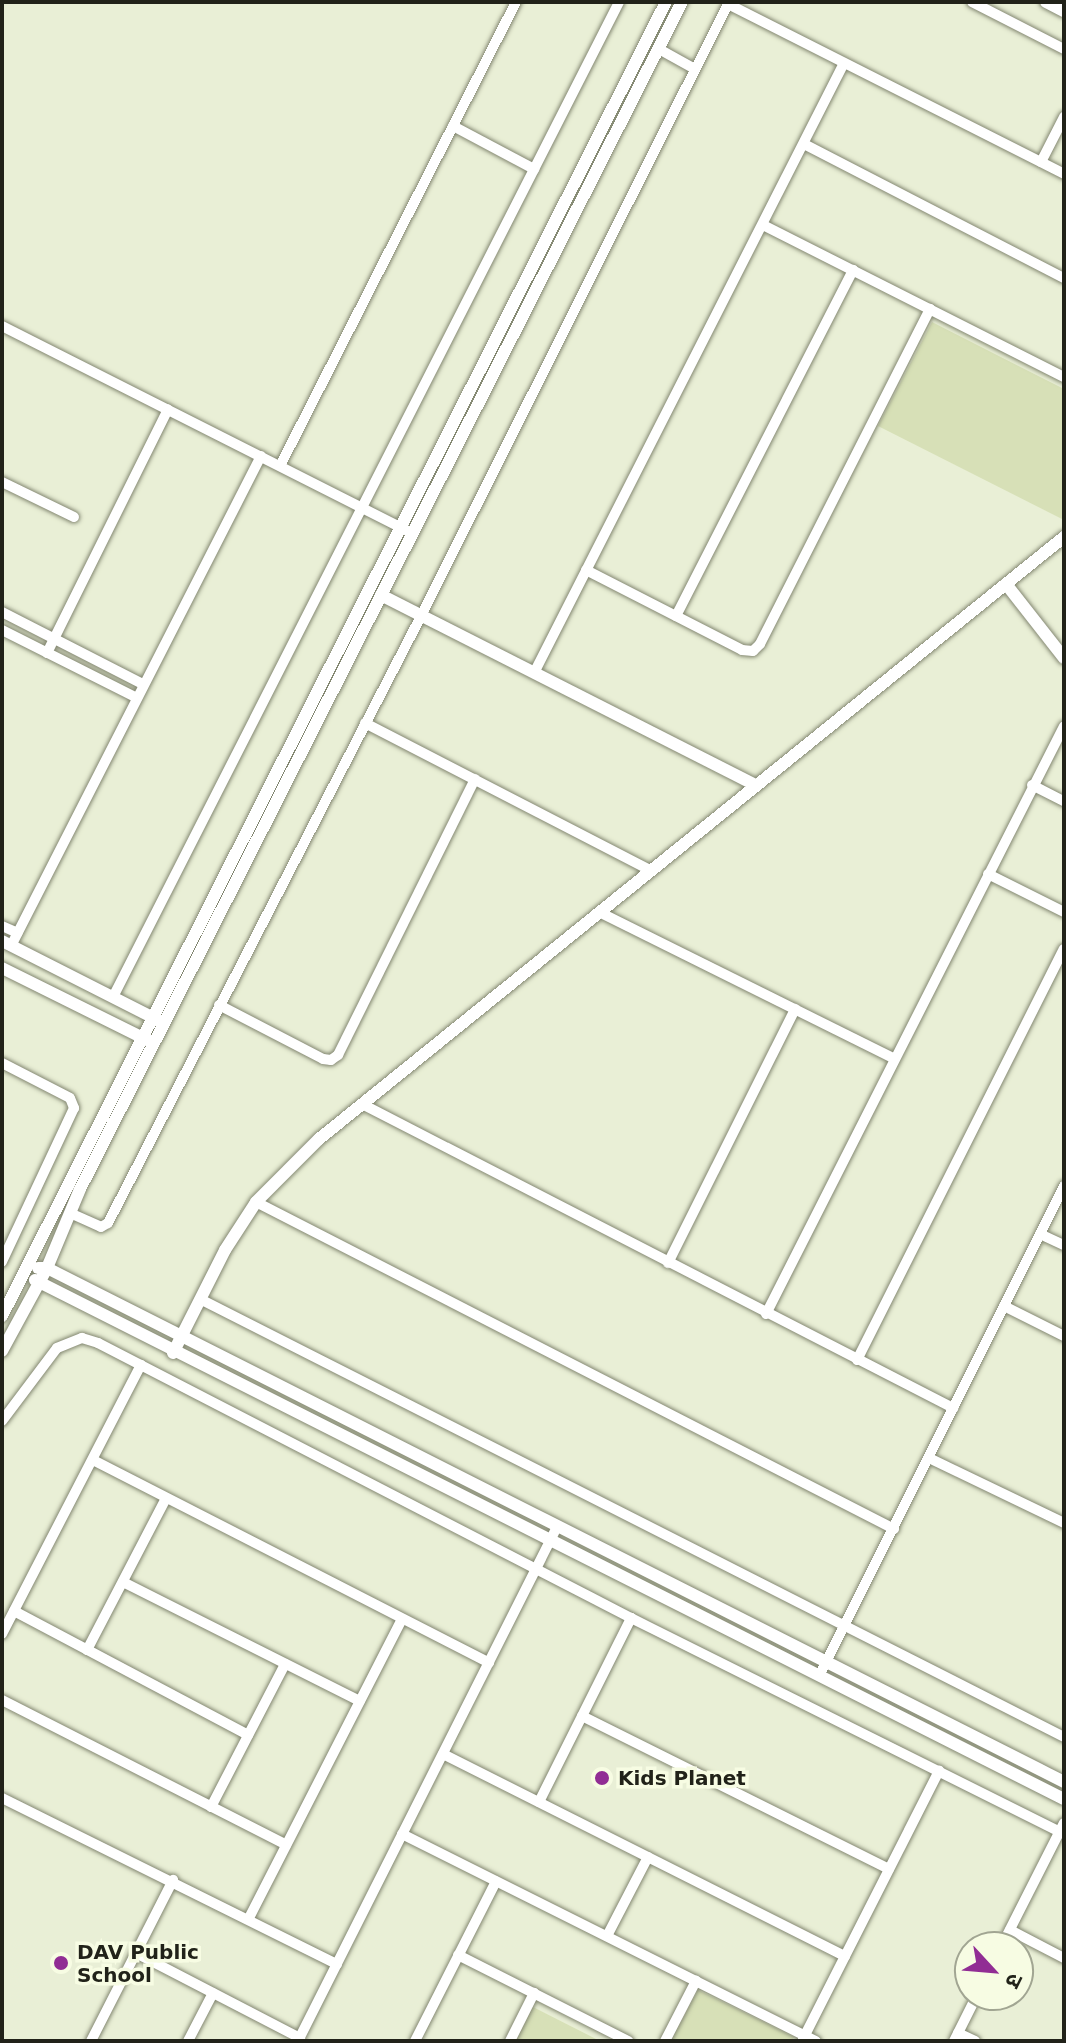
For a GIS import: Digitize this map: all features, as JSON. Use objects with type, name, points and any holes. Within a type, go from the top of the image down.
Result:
[{"type":"street","points":[[280,466],[516,2]]},
{"type":"street","points":[[113,997],[619,2]]},
{"type":"street","points":[[2,1316],[666,2]]},
{"type":"street","points":[[2,1351],[47,1268],[70,1213],[682,2]]},
{"type":"street","points":[[972,2],[1064,49]]},
{"type":"street","points":[[1046,2],[1064,11]]},
{"type":"street","points":[[70,1213],[101,1227],[108,1223],[421,616],[728,3],[1064,174]]},
{"type":"street","points":[[659,49],[695,69]]},
{"type":"street","points":[[534,673],[844,63]]},
{"type":"street","points":[[1041,162],[1064,117]]},
{"type":"street","points":[[453,126],[534,169]]},
{"type":"street","points":[[804,144],[1064,278]]},
{"type":"street","points":[[763,225],[1063,374]]},
{"type":"street","points":[[676,616],[853,270]]},
{"type":"street","points":[[586,570],[742,650],[753,651],[760,644],[930,309]]},
{"type":"street","points":[[2,326],[413,533]]},
{"type":"street","points":[[47,653],[168,409]]},
{"type":"street","points":[[166,1024],[7,944],[18,933],[261,456]]},
{"type":"street","points":[[2,482],[74,517]]},
{"type":"street","points":[[173,1353],[225,1250],[256,1202],[319,1139],[1064,537]]},
{"type":"street","points":[[1006,584],[1064,658]]},
{"type":"street","points":[[381,595],[755,785]]},
{"type":"street","points":[[2,612],[143,684]]},
{"type":"street","points":[[2,630],[137,698]]},
{"type":"street","points":[[365,723],[650,870]]},
{"type":"street","points":[[766,1314],[1064,726]]},
{"type":"street","points":[[219,1005],[323,1059],[331,1060],[338,1055],[475,779]]},
{"type":"street","points":[[1032,785],[1064,801]]},
{"type":"street","points":[[988,874],[1064,912]]},
{"type":"street","points":[[599,912],[895,1059]]},
{"type":"street","points":[[2,926],[18,933]]},
{"type":"street","points":[[857,1360],[1064,949]]},
{"type":"street","points":[[2,968],[155,1045]]},
{"type":"street","points":[[668,1263],[795,1009]]},
{"type":"street","points":[[2,1063],[70,1098],[74,1108],[2,1262]]},
{"type":"street","points":[[362,1104],[953,1408]]},
{"type":"street","points":[[819,1676],[1064,1186]]},
{"type":"street","points":[[256,1202],[894,1529]]},
{"type":"street","points":[[1040,1234],[1064,1245]]},
{"type":"street","points":[[27,1267],[47,1268],[1064,1782]]},
{"type":"street","points":[[27,1267],[37,1284],[1064,1799]]},
{"type":"street","points":[[200,1299],[1064,1737]]},
{"type":"street","points":[[1004,1306],[1064,1336]]},
{"type":"street","points":[[2,1421],[38,1370],[69,1340],[82,1338],[98,1343],[631,1618],[1062,1830],[1010,1930],[1064,1958]]},
{"type":"street","points":[[2,1634],[141,1365]]},
{"type":"street","points":[[929,1458],[1064,1523]]},
{"type":"street","points":[[93,1460],[489,1663]]},
{"type":"street","points":[[87,1650],[166,1498]]},
{"type":"street","points":[[136,1953],[299,2040],[557,1527]]},
{"type":"street","points":[[123,1582],[360,1701]]},
{"type":"street","points":[[14,1611],[248,1735]]},
{"type":"street","points":[[539,1802],[631,1618]]},
{"type":"street","points":[[249,1918],[402,1619]]},
{"type":"street","points":[[211,1807],[285,1664]]},
{"type":"street","points":[[2,1700],[286,1845]]},
{"type":"street","points":[[582,1716],[889,1869]]},
{"type":"street","points":[[443,1754],[845,1956]]},
{"type":"street","points":[[804,2038],[939,1771]]},
{"type":"street","points":[[2,1798],[173,1880],[337,1964]]},
{"type":"street","points":[[402,1834],[804,2038],[816,2041]]},
{"type":"street","points":[[607,1936],[648,1857]]},
{"type":"street","points":[[91,2041],[173,1880]]},
{"type":"street","points":[[415,2041],[496,1881]]},
{"type":"street","points":[[458,1955],[628,2041]]},
{"type":"street","points":[[665,2041],[696,1981]]},
{"type":"street","points":[[188,2041],[213,1993]]},
{"type":"street","points":[[510,2041],[534,1993]]},
{"type":"street","points":[[969,2011],[956,2037],[975,2041]]},
{"type":"green space","points":[[932,322],[1064,389],[1062,519],[878,426]]},
{"type":"green space","points":[[698,1990],[794,2037],[792,2041],[671,2041]]},
{"type":"green space","points":[[533,2007],[600,2041],[516,2041]]},
{"type":"place","name":"Kids Planet","points":[[602,1778]]},
{"type":"place","name":"DAV Public School","points":[[61,1963]]}]
